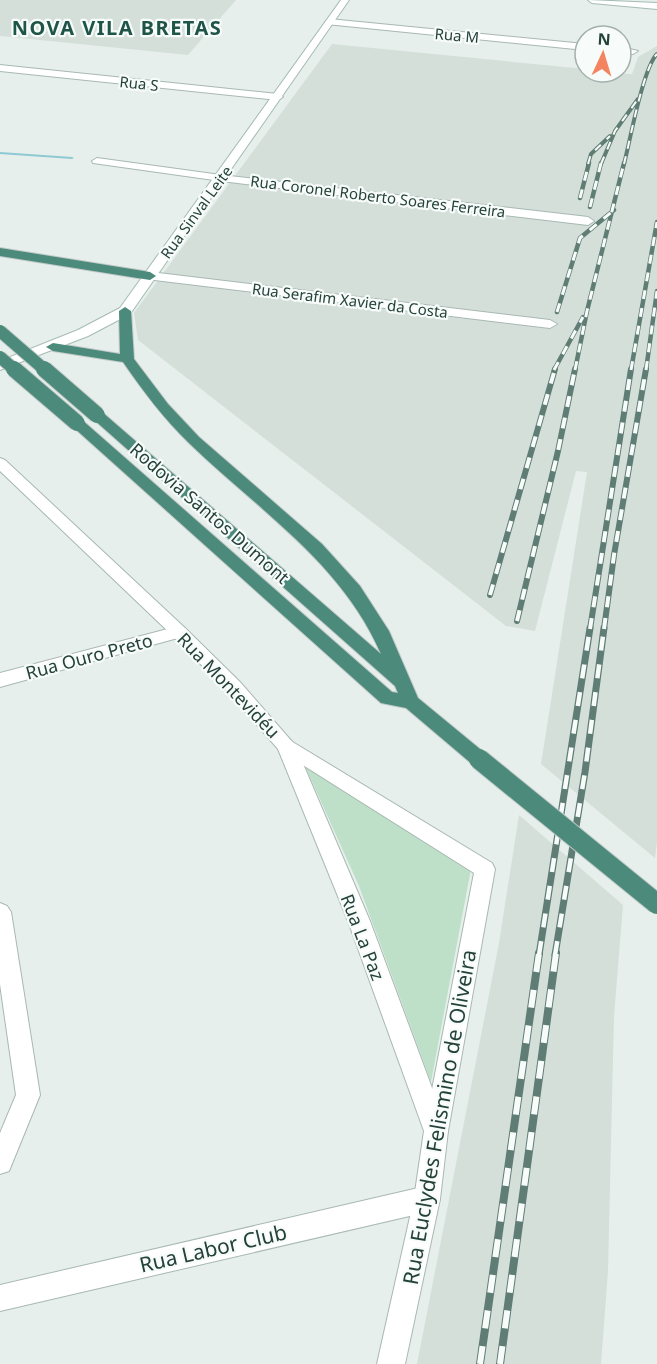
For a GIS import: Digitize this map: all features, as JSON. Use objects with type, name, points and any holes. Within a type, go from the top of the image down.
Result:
[{"type":"highway","points":[[0,252],[150,276]]},
{"type":"highway","points":[[125,311],[127,360],[163,407],[194,440],[316,548],[354,590],[380,632],[402,682]]},
{"type":"highway","name":"Rodovia Santos Dumont","points":[[0,331],[402,682],[411,702],[657,904]]},
{"type":"highway","points":[[52,347],[127,360]]},
{"type":"highway","name":"Rodovia Santos Dumont","points":[[0,357],[387,698],[411,702]]},
{"type":"street","name":"Rua Sinval Leite","points":[[0,366],[52,347],[125,311],[345,0]]},
{"type":"street","points":[[592,0],[657,6]]},
{"type":"street","name":"Rua M","points":[[329,22],[573,46]]},
{"type":"street","name":"Rua S","points":[[0,68],[278,97]]},
{"type":"street","name":"Rua Coronel Roberto Soares Ferreira","points":[[97,161],[221,178],[588,220]]},
{"type":"street","name":"Rua Serafim Xavier da Costa","points":[[150,276],[550,324]]},
{"type":"street","name":"Rua Montevidéu","points":[[0,463],[179,632],[234,687],[286,745],[485,869]]},
{"type":"street","name":"Rua Ouro Preto","points":[[0,680],[179,632]]},
{"type":"street","name":"Rua La Paz","points":[[286,745],[359,921],[436,1131]]},
{"type":"street","name":"Rua Euclydes Felismino de Oliveira","points":[[392,1364],[427,1199],[436,1131],[485,869]]},
{"type":"street","points":[[0,912],[28,1095],[0,1162]]},
{"type":"street","name":"Rua Labor Club","points":[[0,1298],[427,1199]]},
{"type":"shaded area","points":[[0,0],[236,0],[188,55],[0,36]]},
{"type":"shaded area","points":[[332,44],[573,68],[573,84],[633,84],[633,71],[638,57],[657,46],[657,842],[655,858],[541,764],[587,472],[576,471],[535,631],[506,626],[138,340],[134,313]]},
{"type":"shaded area","points":[[519,815],[623,905],[614,1016],[608,1271],[601,1364],[417,1364],[499,943]]},
{"type":"green space","points":[[305,766],[471,869],[431,1082],[359,886]]},
{"type":"waterway","points":[[0,153],[72,158]]},
{"type":"railway","points":[[624,164],[642,89],[657,54]]},
{"type":"railway","points":[[601,164],[615,131],[638,99]]},
{"type":"railway","points":[[588,164],[591,154],[610,136]]},
{"type":"railway","points":[[580,198],[589,163]]},
{"type":"railway","points":[[590,207],[601,163]]},
{"type":"railway","points":[[612,212],[624,163]]},
{"type":"railway","points":[[557,312],[580,238],[612,212]]},
{"type":"railway","points":[[575,370],[612,212]]},
{"type":"railway","points":[[631,370],[657,222]]},
{"type":"railway","points":[[646,370],[657,291]]},
{"type":"railway","points":[[554,370],[583,317]]},
{"type":"railway","points":[[490,595],[555,369]]},
{"type":"railway","points":[[517,621],[558,451],[575,369]]},
{"type":"railway","points":[[590,629],[631,369]]},
{"type":"railway","points":[[604,629],[614,555],[646,369]]},
{"type":"railway","points":[[539,955],[590,628]]},
{"type":"railway","points":[[555,955],[585,772],[604,628]]},
{"type":"railway","points":[[480,1364],[539,953]]},
{"type":"railway","points":[[500,1364],[556,953]]},
{"type":"district","name":"NOVA VILA BRETAS","points":[[117,27]]}]
